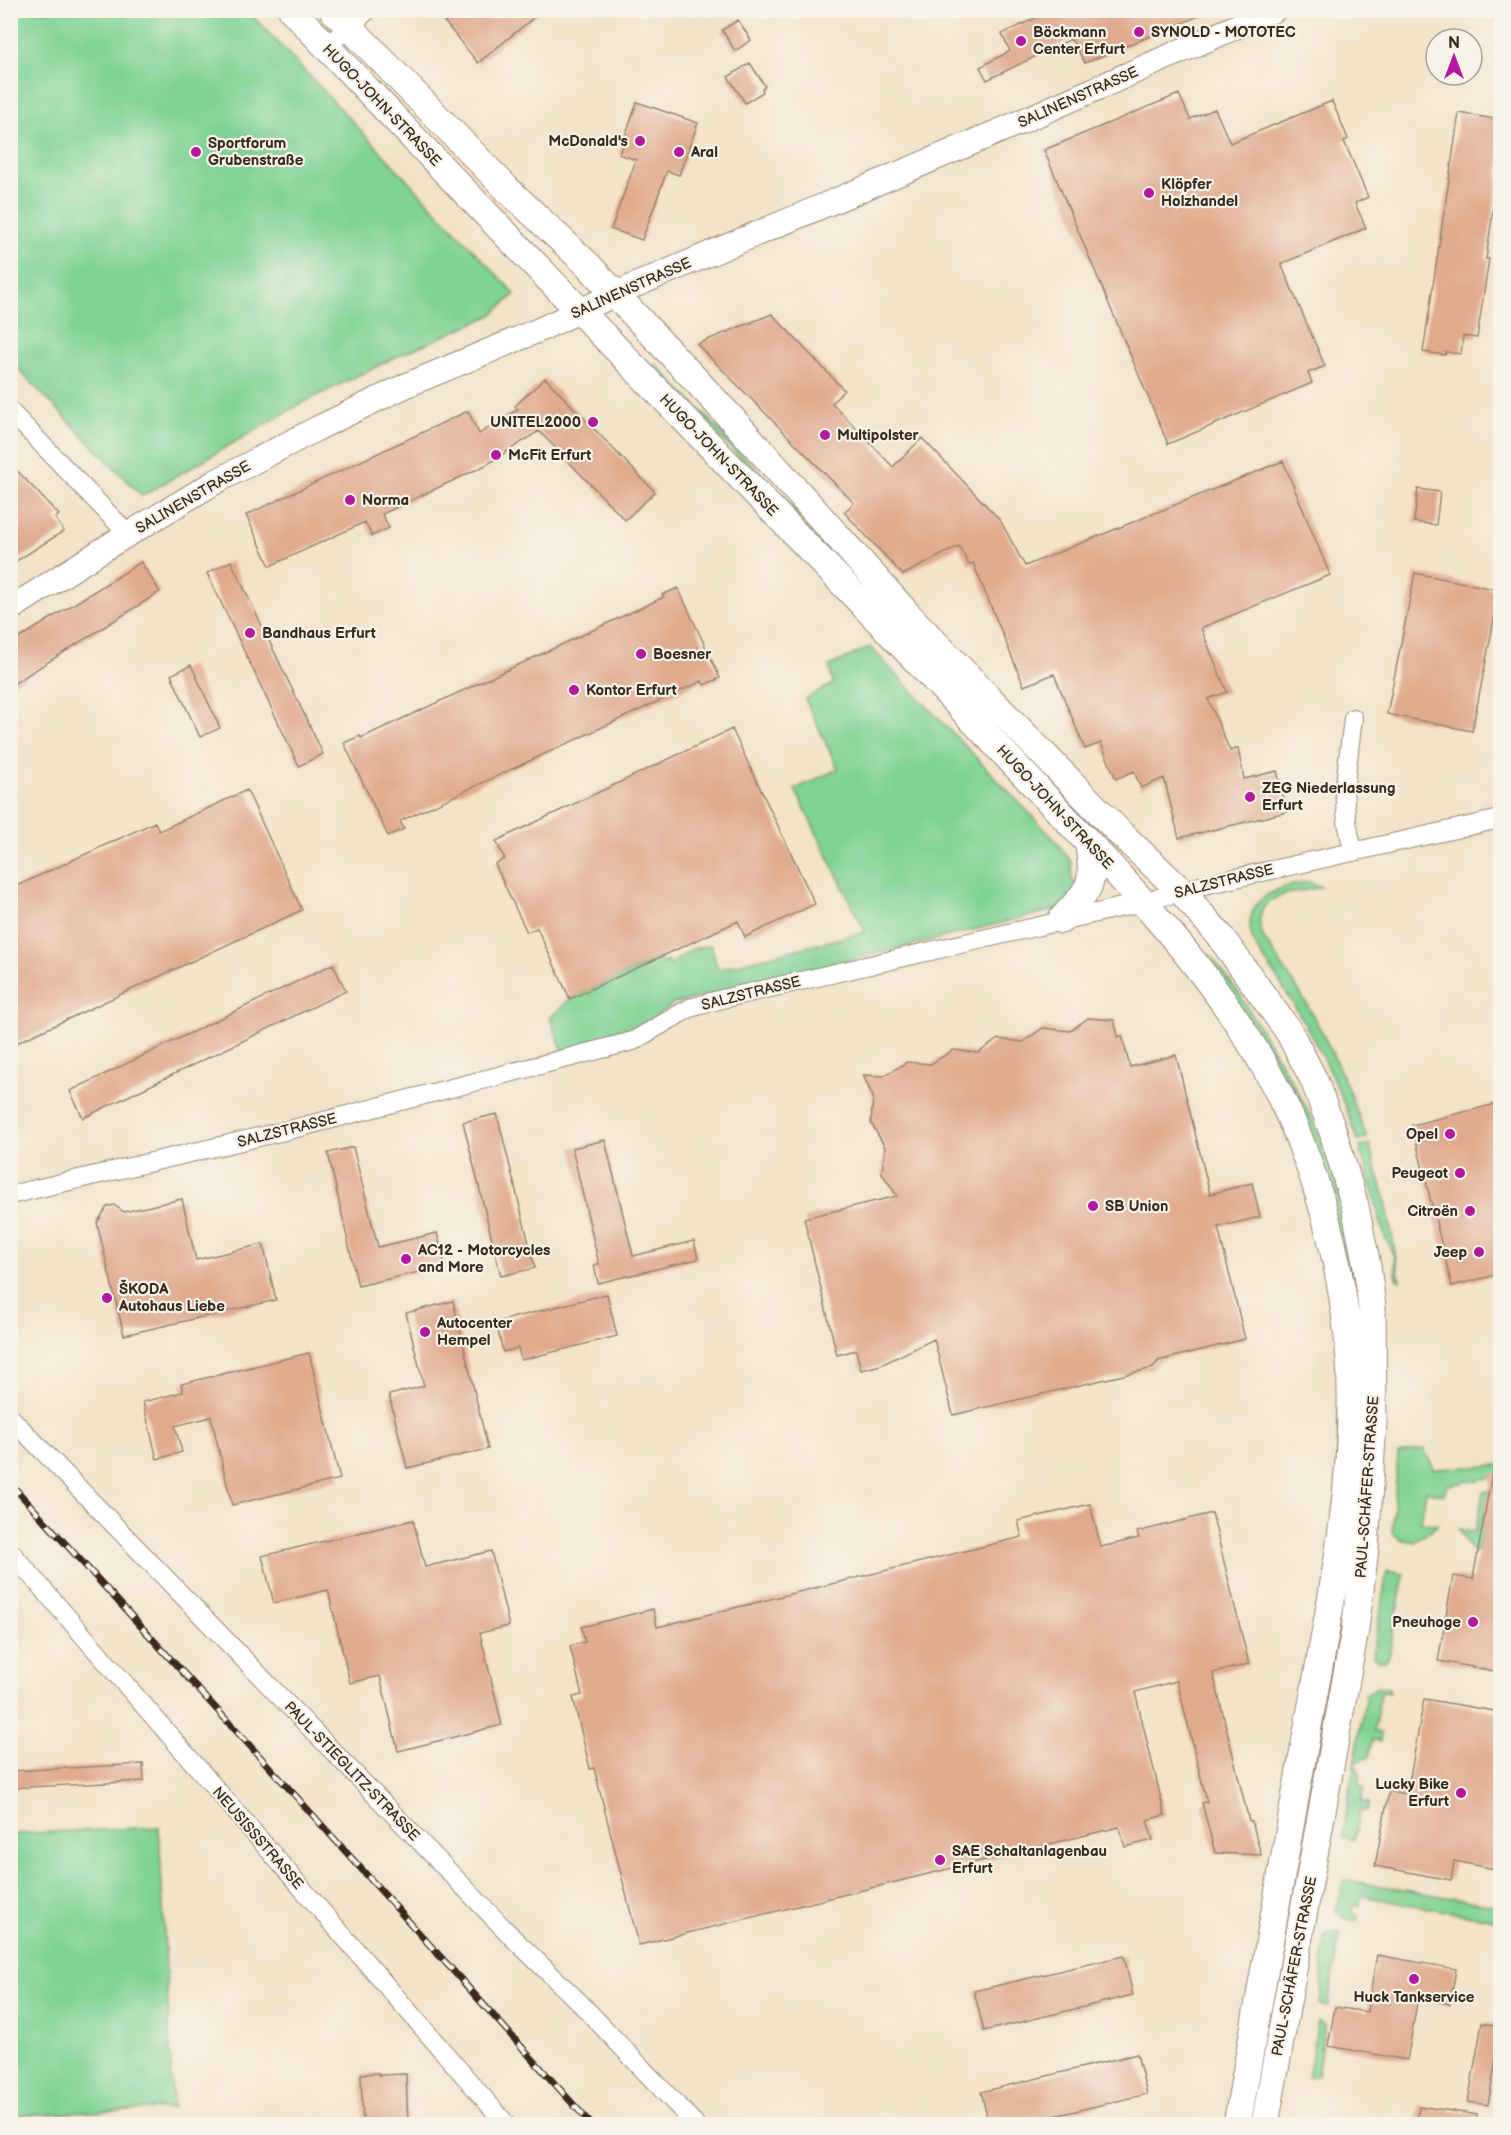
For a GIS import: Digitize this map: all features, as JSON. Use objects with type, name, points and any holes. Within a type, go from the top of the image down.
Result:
[{"type":"main road","name":"HUGO-JOHN-STRASSE","points":[[292,10],[578,311],[812,551],[1144,902]]},
{"type":"main road","name":"HUGO-JOHN-STRASSE","points":[[350,16],[507,189],[588,265],[733,420],[910,617],[1121,834],[1181,891]]},
{"type":"main road","points":[[1061,920],[1088,890],[1093,868],[1088,842]]},
{"type":"main road","name":"PAUL-SCHÄFER-STRASSE","points":[[1181,891],[1220,936],[1289,1032],[1314,1080],[1333,1132],[1355,1206],[1367,1266],[1372,1307],[1373,1422],[1365,1549],[1355,1630],[1265,2124]]},
{"type":"main road","name":"PAUL-SCHÄFER-STRASSE","points":[[1144,902],[1212,987],[1255,1050],[1292,1120],[1310,1164],[1338,1271],[1350,1358],[1351,1413],[1342,1537],[1237,2124]]},
{"type":"street","name":"SALINENSTRASSE","points":[[10,609],[215,482],[407,385],[539,330],[614,294],[987,137],[1274,10]]},
{"type":"street","points":[[326,47],[350,16]]},
{"type":"street","points":[[10,411],[128,534]]},
{"type":"street","points":[[1353,718],[1344,792],[1353,851]]},
{"type":"street","name":"SALZSTRASSE","points":[[10,1195],[297,1128],[633,1041],[690,1008],[722,999],[1144,902],[1181,891],[1353,851],[1500,819]]},
{"type":"street","name":"PAUL-STIEGLITZ-STRASSE","points":[[10,1417],[515,1941],[580,2003],[694,2124]]},
{"type":"street","name":"NEUSISSSTRASSE","points":[[10,1551],[506,2124]]},
{"type":"green space","name":"Sportforum Grubenstraße","points":[[10,11],[248,11],[515,294],[492,315],[398,356],[302,403],[142,496],[11,362]]},
{"type":"green space","points":[[656,364],[979,700],[978,704],[652,367]]},
{"type":"green space","points":[[870,647],[1057,842],[1071,862],[1072,881],[1079,885],[1058,909],[673,1004],[634,1030],[608,1040],[563,1052],[550,1018],[570,999],[659,958],[662,964],[667,961],[669,965],[692,949],[711,945],[718,969],[865,932],[795,789],[838,769],[805,699],[833,684],[829,666]]},
{"type":"green space","points":[[1308,882],[1321,887],[1275,899],[1261,912],[1260,923],[1263,937],[1306,1003],[1339,1069],[1367,1138],[1358,1141],[1341,1096],[1320,1052],[1297,1010],[1257,948],[1250,930],[1252,914],[1262,899],[1279,889]]},
{"type":"green space","points":[[1210,954],[1240,995],[1303,1101],[1319,1134],[1340,1196],[1359,1294],[1360,1489],[1339,1648],[1305,1833],[1302,1831],[1334,1647],[1342,1242],[1205,957]]},
{"type":"green space","points":[[1369,1144],[1386,1201],[1400,1281],[1397,1279],[1394,1256],[1384,1234],[1360,1147]]},
{"type":"green space","points":[[1424,1449],[1434,1469],[1500,1465],[1500,1476],[1447,1485],[1445,1495],[1426,1491],[1421,1522],[1438,1525],[1415,1542],[1403,1540],[1392,1533],[1398,1453]]},
{"type":"green space","points":[[1500,1489],[1500,1497],[1488,1495],[1478,1552],[1472,1551],[1458,1529],[1475,1532],[1483,1492]]},
{"type":"green space","points":[[1387,1571],[1404,1574],[1389,1657],[1381,1661],[1373,1655]]},
{"type":"green space","points":[[1379,1686],[1389,1688],[1389,1692],[1381,1691],[1374,1731],[1381,1733],[1380,1742],[1372,1740],[1369,1757],[1354,1763],[1366,1694]]},
{"type":"green space","points":[[1354,1764],[1360,1773],[1359,1786],[1364,1787],[1361,1801],[1369,1803],[1367,1811],[1360,1810],[1354,1840],[1342,1837]]},
{"type":"green space","points":[[159,1827],[173,2108],[11,2116],[11,1834]]},
{"type":"green space","points":[[1345,1880],[1500,1906],[1500,1921],[1362,1896],[1360,1905],[1353,1905],[1351,1913],[1358,1914],[1357,1921],[1343,1918],[1336,1910]]},
{"type":"green space","points":[[1333,1932],[1340,1933],[1328,2006],[1320,2005],[1323,1952],[1325,1935]]},
{"type":"green space","points":[[1318,2021],[1325,2023],[1317,2075],[1308,2078]]},
{"type":"building","points":[[435,10],[543,10],[478,63]]},
{"type":"building","points":[[1052,10],[1211,11],[1085,63],[1071,39],[987,80],[980,67],[1010,51],[1002,34]]},
{"type":"building","points":[[738,20],[751,40],[735,51],[722,30]]},
{"type":"building","points":[[750,63],[765,86],[762,89],[763,92],[745,103],[728,77]]},
{"type":"building","points":[[1179,94],[1190,119],[1215,109],[1230,143],[1332,101],[1348,139],[1344,141],[1368,197],[1355,203],[1366,228],[1281,264],[1325,366],[1308,373],[1312,383],[1168,444],[1044,150]]},
{"type":"building","points":[[637,102],[698,123],[679,175],[667,171],[642,240],[611,229],[636,160],[619,154]]},
{"type":"building","points":[[1459,113],[1500,120],[1500,163],[1477,338],[1463,336],[1461,354],[1446,352],[1445,355],[1423,352]]},
{"type":"building","points":[[772,314],[844,390],[832,403],[893,467],[922,438],[1000,520],[1025,566],[1283,461],[1330,575],[1201,628],[1227,692],[1208,699],[1230,751],[1238,748],[1244,779],[1277,771],[1287,812],[1179,838],[1164,778],[1141,788],[1134,771],[1116,779],[1101,743],[1085,749],[1054,674],[1024,686],[973,563],[969,565],[959,546],[903,575],[844,512],[854,503],[697,344]]},
{"type":"building","points":[[545,378],[655,492],[625,520],[539,431],[486,465],[382,514],[389,528],[372,536],[365,522],[270,566],[246,515],[468,411],[479,434],[518,409],[515,406]]},
{"type":"building","points":[[10,463],[59,515],[55,518],[64,531],[10,565]]},
{"type":"building","points":[[1418,489],[1440,492],[1436,525],[1414,522]]},
{"type":"building","points":[[231,561],[323,754],[299,766],[207,573]]},
{"type":"building","points":[[141,562],[160,592],[10,686],[10,644]]},
{"type":"building","points":[[1415,573],[1500,590],[1472,731],[1387,714]]},
{"type":"building","points":[[678,588],[720,678],[704,685],[702,681],[400,821],[404,829],[388,836],[344,743],[360,736],[361,738],[664,597],[662,595]]},
{"type":"building","points":[[191,665],[220,728],[200,737],[171,675]]},
{"type":"building","points":[[732,729],[815,904],[745,937],[738,921],[570,999],[537,928],[527,932],[511,899],[495,864],[505,859],[496,841]]},
{"type":"building","points":[[247,790],[302,910],[10,1046],[10,889],[155,822],[159,831]]},
{"type":"building","points":[[333,964],[346,991],[83,1118],[70,1091]]},
{"type":"building","points":[[1088,1018],[1114,1020],[1118,1037],[1122,1036],[1130,1067],[1176,1055],[1210,1194],[1252,1183],[1260,1217],[1218,1227],[1245,1339],[1158,1361],[1153,1368],[953,1415],[934,1339],[881,1365],[861,1370],[856,1350],[837,1355],[804,1218],[897,1196],[882,1173],[885,1147],[871,1123],[873,1097],[863,1075],[884,1076],[907,1062],[931,1064],[953,1050],[978,1053],[998,1039],[1023,1042],[1043,1028],[1070,1031]]},
{"type":"building","points":[[1500,1103],[1500,1274],[1452,1286],[1412,1125]]},
{"type":"building","points":[[497,1114],[535,1268],[501,1276],[463,1122]]},
{"type":"building","points":[[605,1140],[633,1256],[694,1241],[698,1259],[598,1283],[594,1265],[599,1264],[572,1148]]},
{"type":"building","points":[[353,1147],[378,1247],[437,1233],[445,1266],[358,1286],[328,1153]]},
{"type":"building","points":[[182,1199],[196,1260],[263,1244],[276,1300],[124,1335],[97,1223],[107,1207],[114,1205],[124,1212]]},
{"type":"building","points":[[607,1294],[617,1336],[521,1360],[518,1348],[503,1352],[496,1322]]},
{"type":"building","points":[[453,1301],[488,1449],[407,1468],[389,1395],[424,1386],[406,1313]]},
{"type":"building","points":[[309,1353],[340,1479],[232,1505],[211,1417],[175,1426],[182,1452],[157,1459],[143,1402],[183,1392],[181,1384]]},
{"type":"building","name":"Pneuhoge","points":[[1492,1473],[1500,1474],[1500,1672],[1438,1661],[1453,1576],[1473,1579]]},
{"type":"building","points":[[1090,1504],[1101,1547],[1139,1538],[1137,1532],[1212,1513],[1249,1664],[1213,1673],[1249,1821],[1252,1821],[1261,1855],[1215,1853],[1202,1803],[1207,1802],[1177,1681],[1135,1692],[1165,1815],[1147,1820],[1153,1840],[1125,1847],[1119,1827],[639,1945],[594,1768],[590,1769],[573,1697],[582,1695],[570,1646],[585,1642],[581,1627],[653,1609],[657,1627],[1022,1537],[1018,1521]]},
{"type":"building","points":[[413,1520],[425,1567],[491,1551],[509,1626],[480,1633],[502,1725],[398,1751],[380,1676],[350,1683],[328,1590],[274,1603],[262,1556]]},
{"type":"building","points":[[1424,1699],[1500,1712],[1500,1870],[1454,1861],[1451,1880],[1375,1866],[1389,1791],[1407,1794]]},
{"type":"building","points":[[143,1764],[144,1781],[10,1788],[10,1771]]},
{"type":"building","points":[[1377,1955],[1456,1969],[1450,2004],[1418,1998],[1407,2060],[1328,2046],[1335,2007],[1367,2012]]},
{"type":"building","points":[[1124,1956],[1133,1995],[984,2031],[974,1991]]},
{"type":"building","points":[[1482,2023],[1500,2026],[1500,2060],[1496,2059],[1488,2105],[1468,2102]]},
{"type":"building","points":[[1137,2054],[1147,2094],[1021,2124],[989,2124],[981,2092]]},
{"type":"building","points":[[379,2073],[379,2075],[406,2074],[408,2124],[363,2124],[361,2074]]},
{"type":"building","points":[[1419,2106],[1477,2115],[1476,2124],[1417,2122]]},
{"type":"railway","points":[[10,1483],[591,2124]]},
{"type":"place","name":"SYNOLD - MOTOTEC","points":[[1139,32]]},
{"type":"place","name":"Böckmann Center Erfurt","points":[[1021,41]]},
{"type":"place","name":"McDonald's","points":[[640,141]]},
{"type":"place","name":"Sportforum Grubenstraße","points":[[196,152]]},
{"type":"place","name":"Aral","points":[[679,152]]},
{"type":"place","name":"Klöpfer Holzhandel","points":[[1149,193]]},
{"type":"place","name":"UNITEL2000","points":[[593,422]]},
{"type":"place","name":"Multipolster","points":[[825,435]]},
{"type":"place","name":"McFit Erfurt","points":[[496,455]]},
{"type":"place","name":"Norma","points":[[350,500]]},
{"type":"place","name":"Bandhaus Erfurt","points":[[250,633]]},
{"type":"place","name":"Boesner","points":[[641,654]]},
{"type":"place","name":"Kontor Erfurt","points":[[574,690]]},
{"type":"place","name":"ZEG Niederlassung Erfurt","points":[[1250,797]]},
{"type":"place","name":"Opel","points":[[1450,1134]]},
{"type":"place","name":"Peugeot","points":[[1460,1173]]},
{"type":"place","name":"SB Union","points":[[1093,1206]]},
{"type":"place","name":"Citroën","points":[[1470,1211]]},
{"type":"place","name":"Jeep","points":[[1479,1252]]},
{"type":"place","name":"AC12 - Motorcycles and More","points":[[406,1259]]},
{"type":"place","name":"ŠKODA Autohaus Liebe","points":[[107,1298]]},
{"type":"place","name":"Autocenter Hempel","points":[[425,1332]]},
{"type":"place","name":"Pneuhoge","points":[[1473,1622]]},
{"type":"place","name":"Lucky Bike Erfurt","points":[[1461,1793]]},
{"type":"place","name":"SAE Schaltanlagenbau Erfurt","points":[[940,1860]]},
{"type":"place","name":"Huck Tankservice","points":[[1414,1979]]}]
